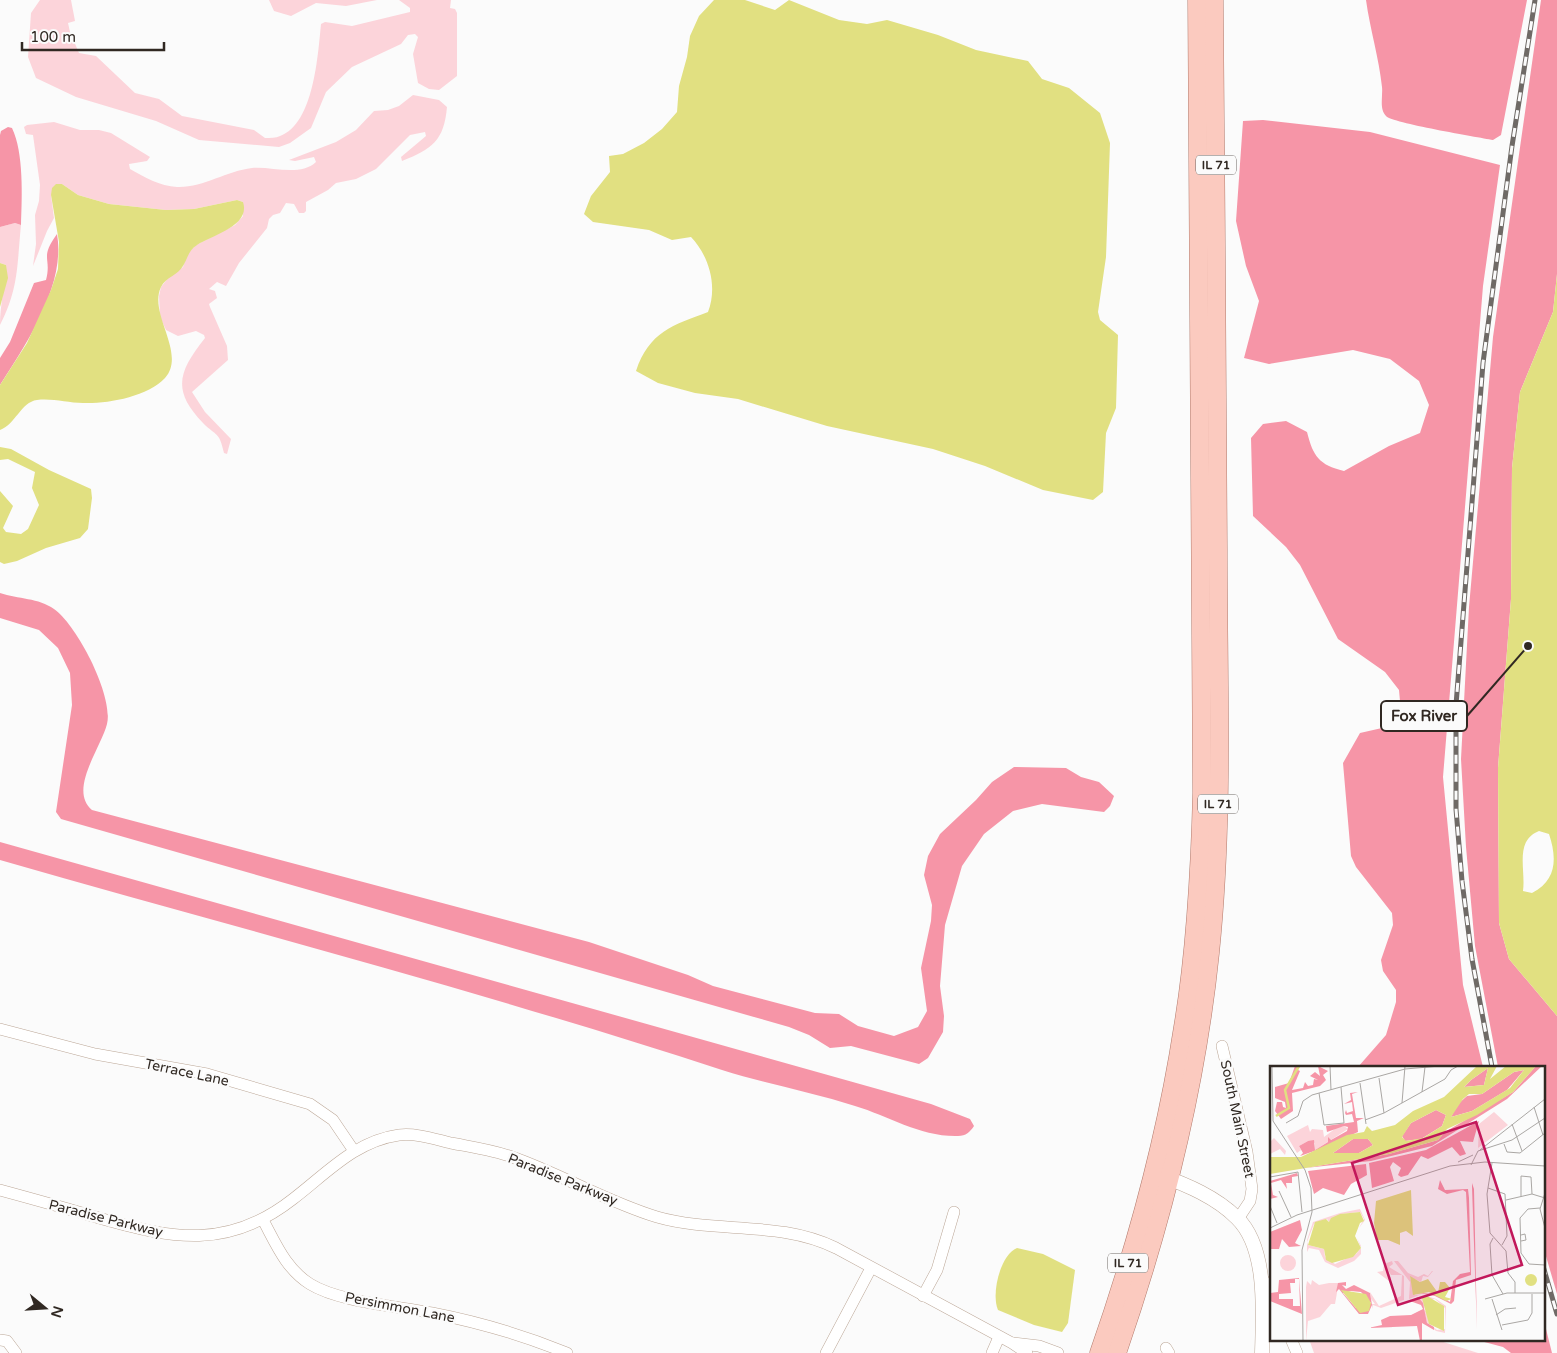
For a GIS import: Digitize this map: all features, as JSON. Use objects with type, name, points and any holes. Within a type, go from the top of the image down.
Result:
[{"type":"main road","name":"IL 71","points":[[1117,1353],[1149,1256],[1184,1026],[1193,948],[1200,852],[1202,714],[1197,0]]},
{"type":"main road","name":"IL 71","points":[[1099,1353],[1138,1230],[1162,1176],[1188,1100],[1208,971],[1216,882],[1218,819],[1218,411],[1214,0]]},
{"type":"street","name":"Terrace Lane","points":[[0,1029],[96,1054],[207,1074],[310,1104],[333,1120],[354,1150]]},
{"type":"street","name":"South Main Street","points":[[1222,1046],[1247,1152],[1252,1189],[1250,1201],[1238,1219]]},
{"type":"street","name":"Paradise Parkway","points":[[0,1190],[153,1233],[193,1236],[225,1233],[263,1220],[294,1199],[354,1150],[398,1135],[415,1135],[518,1159],[656,1216],[690,1224],[790,1232],[824,1242],[999,1337],[1012,1342],[1039,1346],[1058,1353]]},
{"type":"street","points":[[1162,1176],[1200,1193],[1238,1219],[1256,1253],[1263,1279],[1270,1292]]},
{"type":"street","points":[[923,1296],[937,1270],[954,1212]]},
{"type":"street","name":"Persimmon Lane","points":[[263,1220],[288,1265],[309,1283],[333,1294],[472,1321],[506,1330],[567,1353]]},
{"type":"street","points":[[826,1353],[871,1268]]},
{"type":"street","points":[[1262,1353],[1263,1279]]},
{"type":"street","points":[[992,1353],[999,1337]]},
{"type":"street","points":[[0,1340],[7,1342],[16,1353]]},
{"type":"street","points":[[1291,1340],[1297,1353]]},
{"type":"street","name":"Paradise Parkway","points":[[1012,1342],[1027,1353]]},
{"type":"shaded area","points":[[40,0],[71,0],[75,21],[68,23],[79,53],[96,56],[135,93],[159,99],[182,116],[254,130],[265,138],[280,136],[291,129],[300,118],[312,87],[321,24],[325,22],[352,26],[410,12],[410,8],[399,0],[451,0],[450,8],[455,9],[457,13],[457,76],[439,90],[429,89],[418,83],[413,54],[418,37],[415,34],[408,35],[401,44],[352,67],[326,92],[311,128],[290,143],[279,147],[199,140],[156,121],[76,97],[36,78],[28,57],[31,13]]},
{"type":"shaded area","points":[[269,0],[377,0],[346,6],[316,3],[291,16],[274,11]]},
{"type":"shaded area","points":[[714,0],[745,0],[775,10],[789,0],[839,20],[867,24],[887,20],[938,35],[976,50],[1028,61],[1042,79],[1069,88],[1100,113],[1110,143],[1106,257],[1098,312],[1100,320],[1118,335],[1116,408],[1106,433],[1103,492],[1093,500],[1043,490],[985,466],[933,449],[827,426],[738,399],[695,393],[658,383],[636,371],[641,358],[655,339],[673,326],[708,312],[711,302],[712,282],[707,262],[691,237],[672,240],[649,230],[593,222],[584,214],[591,196],[610,172],[609,156],[623,154],[644,143],[662,129],[677,112],[679,86],[687,57],[690,36],[699,16]]},
{"type":"shaded area","points":[[1366,0],[1527,0],[1501,135],[1493,140],[1418,126],[1386,116],[1382,106],[1381,76]]},
{"type":"shaded area","points":[[1541,0],[1557,0],[1557,274],[1553,312],[1520,392],[1512,468],[1511,599],[1498,768],[1499,923],[1509,959],[1557,1016],[1557,1294],[1544,1249],[1544,1066],[1498,1066],[1475,946],[1466,847],[1461,759],[1469,607],[1493,337]]},
{"type":"shaded area","points":[[413,95],[439,100],[447,107],[443,128],[429,148],[402,161],[401,157],[426,136],[425,132],[410,135],[376,169],[356,179],[336,183],[328,190],[306,202],[306,211],[304,213],[299,213],[294,204],[286,203],[280,213],[273,215],[269,219],[267,228],[239,263],[226,286],[217,282],[209,289],[215,291],[217,298],[209,304],[227,346],[228,360],[192,392],[205,412],[231,439],[227,454],[224,453],[221,441],[217,435],[193,411],[186,400],[183,390],[182,381],[185,371],[189,361],[205,338],[204,335],[196,331],[178,336],[166,330],[160,317],[159,296],[161,287],[168,278],[183,267],[187,254],[196,245],[235,225],[243,216],[243,202],[237,200],[194,209],[166,210],[109,204],[78,195],[62,184],[51,195],[54,218],[33,266],[36,244],[35,215],[39,201],[40,185],[33,135],[26,134],[24,127],[27,125],[54,122],[80,130],[99,130],[111,133],[150,157],[147,161],[129,164],[130,169],[164,185],[187,187],[252,168],[302,169],[316,162],[314,157],[295,161],[289,160],[336,142],[356,130],[374,111],[388,110],[399,106]]},
{"type":"shaded area","points":[[1263,120],[1370,132],[1500,165],[1483,286],[1443,777],[1463,985],[1483,1066],[1359,1066],[1386,1035],[1396,1002],[1396,990],[1383,971],[1381,960],[1393,925],[1392,913],[1356,867],[1351,856],[1343,763],[1360,733],[1382,728],[1393,722],[1400,701],[1399,690],[1385,672],[1338,639],[1300,565],[1286,547],[1253,516],[1251,438],[1263,424],[1286,421],[1307,432],[1318,458],[1335,469],[1344,471],[1389,446],[1420,433],[1429,405],[1419,381],[1390,359],[1353,350],[1269,364],[1244,358],[1259,301],[1246,266],[1236,221],[1243,121]]},
{"type":"shaded area","points":[[8,127],[12,128],[19,150],[22,189],[21,225],[15,223],[0,227],[0,135],[1,131]]},
{"type":"shaded area","points":[[56,184],[62,184],[78,195],[109,204],[166,210],[194,209],[237,200],[243,202],[244,210],[236,224],[194,247],[181,269],[161,287],[158,298],[159,309],[172,357],[171,368],[165,378],[148,390],[115,401],[77,403],[37,400],[22,409],[10,423],[0,430],[0,385],[27,343],[51,290],[58,269],[59,242],[51,195],[52,188]]},
{"type":"shaded area","points":[[15,223],[21,225],[16,276],[11,299],[0,325],[6,265],[0,263],[0,227]]},
{"type":"shaded area","points":[[57,234],[56,273],[50,293],[22,351],[0,385],[0,358],[10,342],[34,283],[46,280],[48,267],[47,253]]},
{"type":"shaded area","points":[[0,263],[6,265],[8,278],[0,307]]},
{"type":"shaded area","points":[[1557,274],[1557,1016],[1509,959],[1499,923],[1498,768],[1511,599],[1512,468],[1520,392],[1553,312]],"holes":[[[1539,831],[1549,834],[1554,860],[1550,875],[1546,882],[1532,893],[1523,891],[1523,857],[1526,842]]]},
{"type":"shaded area","points":[[0,447],[11,449],[49,470],[91,489],[92,498],[88,529],[80,538],[46,548],[17,561],[4,564],[0,562],[0,491],[13,506],[3,528],[6,532],[21,534],[28,529],[39,505],[32,488],[35,472],[8,459],[0,460]]},
{"type":"shaded area","points":[[0,593],[42,603],[54,609],[73,630],[92,662],[105,696],[108,712],[104,734],[88,768],[83,792],[86,802],[92,810],[589,942],[688,975],[713,986],[815,1013],[839,1014],[858,1026],[894,1036],[918,1027],[927,1011],[921,968],[931,921],[932,905],[924,875],[928,856],[940,834],[992,782],[1014,767],[1066,768],[1081,777],[1099,782],[1114,796],[1110,806],[1104,812],[1042,804],[1013,811],[984,834],[962,866],[945,925],[940,986],[944,1016],[943,1032],[928,1058],[919,1064],[851,1046],[830,1048],[809,1035],[789,1027],[61,819],[56,812],[72,705],[70,673],[58,648],[39,630],[0,618]]},
{"type":"shaded area","points":[[0,842],[931,1104],[970,1119],[974,1126],[967,1133],[958,1136],[918,1130],[855,1106],[739,1075],[453,987],[0,860]]},
{"type":"shaded area","points":[[1017,1248],[1043,1254],[1075,1270],[1068,1323],[1062,1332],[1034,1325],[998,1310],[996,1285],[998,1276],[1006,1258]]},
{"type":"shaded area","points":[[1544,1321],[1552,1353],[1511,1353],[1503,1347],[1477,1340],[1544,1340]]},
{"type":"shaded area","points":[[1309,1340],[1437,1340],[1478,1353],[1314,1353]]},
{"type":"railway","points":[[1492,1066],[1472,959],[1462,881],[1456,809],[1456,705],[1483,363],[1512,146],[1535,0]]},
{"type":"railway","points":[[1544,1269],[1557,1314]]},
{"type":"place","name":"Fox River","points":[[1528,646]]}]
